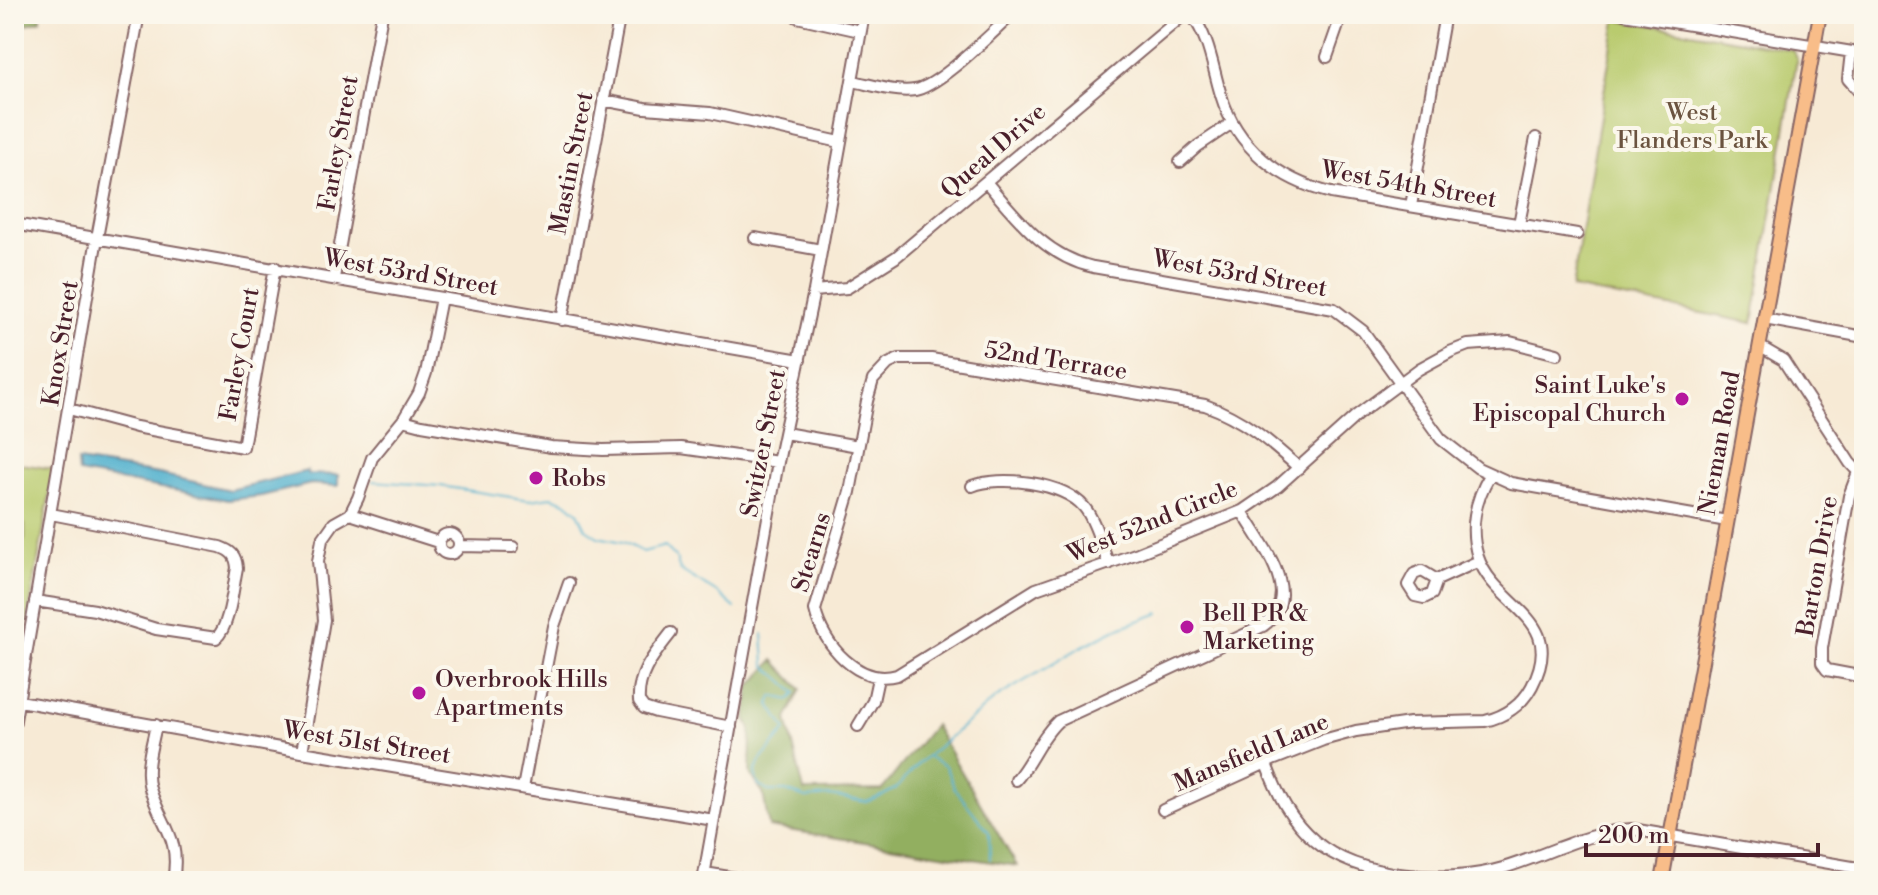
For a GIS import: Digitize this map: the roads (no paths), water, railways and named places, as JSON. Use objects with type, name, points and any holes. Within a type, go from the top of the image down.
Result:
[{"type":"main road","name":"Nieman Road","points":[[1662,881],[1820,14]]},
{"type":"street","name":"Knox Street","points":[[14,726],[97,238],[139,14]]},
{"type":"street","name":"Farley Street","points":[[334,278],[382,14]]},
{"type":"street","name":"Mastin Street","points":[[562,320],[620,14]]},
{"type":"street","name":"Switzer Street","points":[[704,877],[778,462],[814,291],[864,14]]},
{"type":"street","points":[[853,81],[900,90],[924,87],[1013,14]]},
{"type":"street","name":"Queal Drive","points":[[814,291],[847,288],[929,232],[1185,14]]},
{"type":"street","name":"West 54th Street","points":[[1191,14],[1206,37],[1232,123],[1258,156],[1306,187],[1577,234]]},
{"type":"street","points":[[1327,57],[1342,14]]},
{"type":"street","points":[[1411,206],[1445,14]]},
{"type":"street","points":[[1624,14],[1864,54]]},
{"type":"street","points":[[797,17],[860,31]]},
{"type":"street","points":[[1851,52],[1848,79],[1864,97]]},
{"type":"street","points":[[603,100],[645,108],[710,113],[840,142]]},
{"type":"street","points":[[1180,162],[1232,123]]},
{"type":"street","points":[[1519,224],[1536,138]]},
{"type":"street","name":"West 53rd Street","points":[[987,183],[1037,238],[1070,261],[1334,309],[1348,317],[1363,331],[1441,439],[1490,475],[1527,488],[1727,521]]},
{"type":"street","name":"West 53rd Street","points":[[14,224],[800,360]]},
{"type":"street","points":[[755,238],[821,250]]},
{"type":"street","name":"Farley Court","points":[[69,409],[148,430],[243,447],[275,267]]},
{"type":"street","points":[[302,752],[324,620],[318,561],[320,548],[334,523],[350,514],[372,458],[403,420],[423,382],[441,298]]},
{"type":"street","points":[[1764,319],[1864,337]]},
{"type":"street","name":"West 52nd Circle","points":[[878,678],[905,670],[1019,597],[1046,584],[1109,564],[1242,511],[1277,487],[1357,415],[1430,362],[1468,345],[1510,342],[1557,354]]},
{"type":"street","points":[[1759,346],[1783,360],[1861,475]]},
{"type":"street","name":"52nd Terrace","points":[[888,364],[911,357],[931,359],[1187,402],[1217,410],[1253,427],[1299,468]]},
{"type":"street","name":"Stearns","points":[[878,678],[861,672],[848,661],[818,626],[815,610],[843,516],[869,389],[878,372],[888,364]]},
{"type":"street","points":[[403,420],[551,447],[603,450],[681,448],[778,462]]},
{"type":"street","points":[[785,433],[858,446]]},
{"type":"street","points":[[1437,580],[1479,561],[1474,514],[1479,495],[1490,475]]},
{"type":"street","name":"Barton Drive","points":[[1861,475],[1849,496],[1822,648],[1823,667],[1827,670],[1864,677]]},
{"type":"street","points":[[972,486],[987,480],[1009,481],[1052,488],[1072,497],[1087,511],[1109,564]]},
{"type":"street","points":[[1016,780],[1058,721],[1263,626],[1273,618],[1280,609],[1283,597],[1281,581],[1242,511]]},
{"type":"street","points":[[35,601],[95,610],[156,629],[216,638],[223,631],[237,568],[231,551],[51,514]]},
{"type":"street","points":[[350,514],[438,542],[444,534],[451,534],[457,537],[459,546],[513,547]]},
{"type":"street","name":"Mansfield Lane","points":[[1163,810],[1300,748],[1356,731],[1410,723],[1485,721],[1496,719],[1520,704],[1539,673],[1542,651],[1539,635],[1529,617],[1490,579],[1479,561]]},
{"type":"street","points":[[523,788],[554,626],[569,583]]},
{"type":"street","points":[[671,633],[642,676],[639,701],[644,708],[656,712],[731,727]]},
{"type":"street","points":[[858,726],[873,701],[878,678]]},
{"type":"street","name":"West 51st Street","points":[[16,700],[302,752],[714,820]]},
{"type":"street","points":[[156,725],[148,774],[150,787],[176,850],[173,881]]},
{"type":"street","points":[[1266,764],[1287,810],[1314,840],[1342,858],[1383,870],[1422,875],[1473,874],[1530,860],[1607,830],[1632,829],[1864,869]]},
{"type":"street","points":[[704,877],[753,881]]},
{"type":"water","points":[[78,461],[159,474],[230,490],[307,471],[308,474],[338,475],[338,486],[311,484],[228,500],[79,473]]},
{"type":"waterway","points":[[373,481],[440,486],[530,500],[551,497],[566,502],[578,512],[586,529],[598,537],[623,542],[643,552],[665,546],[676,558],[680,570],[719,594],[735,608]]},
{"type":"waterway","points":[[763,634],[765,665],[796,693],[790,700],[773,696],[769,703],[786,730],[760,761],[755,773],[758,785],[768,791],[786,791],[806,798],[830,796],[867,802],[897,788],[919,763],[996,698],[1081,647],[1116,629],[1160,613]]},
{"type":"waterway","points":[[927,756],[945,766],[955,789],[989,832],[990,859]]},
{"type":"place","name":"Saint Luke's Episcopal Church","points":[[1682,399]]},
{"type":"place","name":"Robs","points":[[536,478]]},
{"type":"place","name":"Bell PR & Marketing","points":[[1187,627]]},
{"type":"place","name":"Overbrook Hills Apartments","points":[[419,693]]},
{"type":"park label","name":"West Flanders Park","points":[[1692,126]]}]
